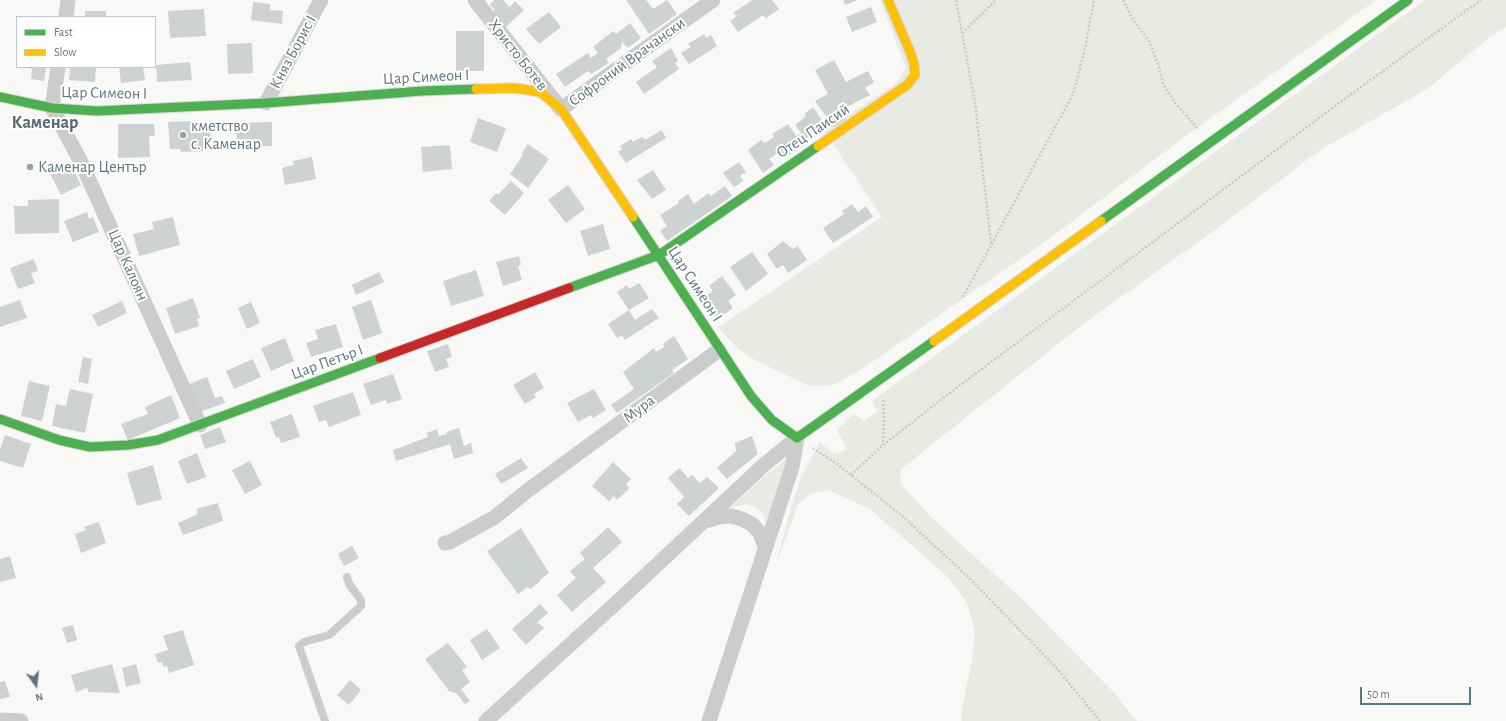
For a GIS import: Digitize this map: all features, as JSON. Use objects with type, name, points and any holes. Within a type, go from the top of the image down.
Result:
[{"type":"street","points":[[66,16],[68,0]]},
{"type":"street","name":"Княз Борис I","points":[[266,103],[321,0]]},
{"type":"street","name":"Христо Ботев","points":[[475,0],[562,109]]},
{"type":"street","name":"Софроний Врачански","points":[[562,109],[713,0]]},
{"type":"street","name":"Отец Паисий","points":[[659,255],[907,85],[915,75],[914,64],[888,0]]},
{"type":"street","points":[[486,721],[615,604],[765,464],[798,438],[1408,0]]},
{"type":"street","points":[[52,108],[58,68]]},
{"type":"street","name":"Цар Симеон I","points":[[0,97],[52,108],[97,111],[266,103],[422,91],[516,88],[540,92],[562,109],[659,255],[719,350],[755,400],[772,420],[798,438]]},
{"type":"street","name":"Цар Калоян","points":[[52,108],[80,160],[200,425]]},
{"type":"street","name":"Цар Петър I","points":[[0,419],[59,440],[90,447],[128,445],[158,440],[659,255]]},
{"type":"street","name":"Мура","points":[[445,543],[495,516],[719,350]]},
{"type":"street","points":[[709,721],[792,467],[798,438]]},
{"type":"street","points":[[702,522],[719,517],[731,516],[742,519],[752,524],[760,533],[765,547]]},
{"type":"street","points":[[0,720],[21,721]]},
{"type":"lane","points":[[325,721],[299,646],[304,642],[329,635],[361,606],[361,600],[349,584],[347,577]]},
{"type":"path","points":[[956,0],[975,102],[991,244]]},
{"type":"path","points":[[962,33],[996,0]]},
{"type":"path","points":[[962,300],[1073,94],[1084,53],[1094,0]]},
{"type":"path","points":[[1123,0],[1132,18],[1150,43],[1159,67],[1163,84],[1175,103],[1210,142]]},
{"type":"path","points":[[851,475],[883,445],[958,387],[1346,98],[1481,0]]},
{"type":"path","points":[[881,379],[884,418],[883,445]]},
{"type":"path","points":[[798,438],[837,464],[901,515],[964,574],[1054,666],[1100,721]]},
{"type":"shaded area","points":[[880,0],[1376,0],[1194,130],[1049,239],[859,371],[833,385],[809,386],[755,360],[736,347],[718,327],[882,217],[824,131],[897,83],[906,68]]},
{"type":"shaded area","points":[[1425,0],[1506,0],[1506,27],[1490,37],[1427,89],[1320,150],[1214,231],[1087,321],[901,469],[900,483],[929,515],[1024,601],[1114,693],[1137,721],[961,721],[963,703],[972,661],[975,632],[967,603],[949,578],[871,510],[829,490],[812,493],[799,503],[776,564],[791,507],[801,477],[820,442],[834,454],[847,450],[837,430],[854,414],[864,421],[877,411],[872,401]]},
{"type":"shaded area","points":[[786,459],[766,522],[763,514],[752,506],[746,504],[730,508],[766,475]]},
{"type":"building","points":[[494,0],[503,0],[510,7],[515,1],[524,10],[506,27],[492,13],[495,10],[490,5]]},
{"type":"building","points":[[626,0],[646,0],[653,9],[667,0],[677,14],[649,34]]},
{"type":"building","points":[[752,0],[772,0],[779,9],[766,18],[763,15],[738,32],[730,21],[737,16],[733,13]]},
{"type":"building","points":[[843,0],[858,0],[845,5]]},
{"type":"building","points":[[253,2],[270,4],[270,10],[283,11],[282,24],[251,20]]},
{"type":"building","points":[[871,7],[877,22],[852,32],[846,17]]},
{"type":"building","points":[[204,9],[206,36],[170,38],[168,11]]},
{"type":"building","points":[[85,11],[106,11],[106,16],[85,16]]},
{"type":"building","points":[[549,12],[561,27],[539,44],[526,29]]},
{"type":"building","points":[[630,23],[641,38],[628,48],[622,42],[621,48],[606,59],[609,63],[591,74],[588,71],[565,87],[556,74],[588,53],[591,58],[598,53],[593,47],[613,31],[616,34]]},
{"type":"building","points":[[456,31],[484,31],[484,71],[456,71]]},
{"type":"building","points":[[704,34],[706,38],[711,35],[717,46],[689,64],[681,53],[691,47],[688,44]]},
{"type":"building","points":[[252,43],[253,73],[228,74],[227,44]]},
{"type":"building","points":[[671,48],[678,61],[675,63],[679,69],[644,94],[636,82],[657,67],[652,61]]},
{"type":"building","points":[[834,60],[846,82],[868,71],[874,82],[865,88],[870,95],[841,110],[846,119],[834,127],[815,101],[828,94],[815,70]]},
{"type":"building","points":[[190,62],[192,80],[157,82],[156,65]]},
{"type":"building","points":[[29,68],[46,68],[44,81],[31,79],[32,69]]},
{"type":"building","points":[[70,68],[96,68],[95,82],[69,80]]},
{"type":"building","points":[[119,68],[143,68],[145,80],[121,83]]},
{"type":"building","points":[[813,107],[826,126],[806,139],[808,143],[786,157],[781,151],[769,159],[774,165],[763,173],[748,150],[761,140],[765,143],[774,137],[772,134],[788,124],[796,136],[801,133],[795,125],[806,116],[804,114]]},
{"type":"building","points":[[478,118],[506,128],[497,152],[470,142]]},
{"type":"building","points":[[192,121],[192,126],[210,125],[211,147],[203,148],[203,151],[181,152],[180,149],[170,149],[168,122]]},
{"type":"building","points":[[272,122],[272,146],[237,147],[236,123]]},
{"type":"building","points":[[118,124],[154,124],[155,136],[149,136],[150,157],[118,158]]},
{"type":"building","points":[[662,130],[666,138],[626,163],[618,152],[622,149],[620,146],[631,139],[633,142],[642,137],[645,140]]},
{"type":"building","points":[[528,144],[549,159],[528,188],[510,174],[523,155],[521,154]]},
{"type":"building","points":[[450,145],[452,169],[423,172],[421,147]]},
{"type":"building","points":[[312,157],[316,179],[285,185],[282,168],[294,165],[293,161]]},
{"type":"building","points":[[70,162],[81,185],[61,195],[49,172]]},
{"type":"building","points":[[739,162],[746,172],[740,176],[743,181],[734,187],[723,173]]},
{"type":"building","points":[[653,170],[666,190],[652,199],[637,180]]},
{"type":"building","points":[[511,181],[524,193],[505,215],[489,201],[496,193],[499,194]]},
{"type":"building","points":[[568,185],[585,209],[566,223],[548,200]]},
{"type":"building","points":[[725,186],[732,196],[667,241],[660,231],[667,226],[660,215],[679,203],[678,201],[688,194],[694,204],[708,193],[711,196]]},
{"type":"building","points":[[59,199],[59,233],[15,234],[14,206],[28,206],[28,200]]},
{"type":"building","points":[[852,204],[858,212],[866,206],[873,217],[833,243],[823,228],[844,214],[842,211]]},
{"type":"building","points":[[87,212],[89,219],[93,217],[99,232],[73,242],[64,221]]},
{"type":"building","points":[[173,217],[180,245],[139,256],[133,234],[154,229],[152,222]]},
{"type":"building","points":[[603,224],[610,249],[588,256],[580,231]]},
{"type":"building","points":[[783,241],[793,249],[798,246],[807,260],[788,273],[783,265],[777,269],[767,254]]},
{"type":"building","points":[[752,252],[768,274],[746,291],[730,267]]},
{"type":"building","points":[[519,256],[521,265],[518,266],[522,280],[503,286],[496,262]]},
{"type":"building","points":[[34,259],[38,271],[31,273],[35,283],[18,289],[10,268]]},
{"type":"building","points":[[476,270],[484,296],[451,306],[443,281]]},
{"type":"building","points":[[379,272],[384,282],[356,295],[352,285]]},
{"type":"building","points":[[722,276],[736,295],[728,301],[733,308],[719,319],[703,298],[713,291],[709,286]]},
{"type":"building","points":[[639,283],[649,298],[629,310],[617,292],[627,285],[629,289]]},
{"type":"building","points":[[193,298],[200,318],[197,319],[199,326],[175,334],[166,308]]},
{"type":"building","points":[[20,300],[27,318],[0,327],[0,307]]},
{"type":"building","points":[[371,300],[382,333],[363,340],[352,307]]},
{"type":"building","points":[[122,301],[127,313],[98,327],[92,315]]},
{"type":"building","points":[[251,302],[260,323],[247,329],[238,308]]},
{"type":"building","points":[[652,309],[659,318],[625,340],[622,335],[617,338],[608,324],[629,310],[635,320]]},
{"type":"building","points":[[336,324],[343,347],[311,357],[306,343],[318,339],[315,330]]},
{"type":"building","points":[[674,336],[688,359],[672,370],[674,373],[617,413],[611,405],[634,389],[623,372],[654,348],[656,352],[664,347],[663,344]]},
{"type":"building","points":[[285,338],[294,361],[271,371],[261,348]]},
{"type":"building","points":[[448,344],[452,357],[446,359],[449,367],[435,372],[427,351]]},
{"type":"building","points":[[83,357],[92,359],[88,384],[78,382]]},
{"type":"building","points":[[253,359],[261,377],[234,389],[226,371]]},
{"type":"building","points":[[535,372],[544,388],[534,394],[536,397],[525,404],[513,385]]},
{"type":"building","points":[[393,374],[402,399],[387,404],[386,400],[371,405],[363,384]]},
{"type":"building","points":[[207,377],[215,398],[222,396],[225,403],[200,412],[189,384]]},
{"type":"building","points":[[29,381],[50,386],[42,421],[21,416]]},
{"type":"building","points":[[70,389],[93,394],[85,433],[52,426],[56,404],[66,406]]},
{"type":"building","points":[[594,389],[606,410],[593,418],[591,415],[578,422],[567,403]]},
{"type":"building","points":[[353,392],[361,415],[329,427],[326,420],[319,422],[313,406]]},
{"type":"building","points":[[171,395],[180,418],[128,440],[121,424],[148,414],[145,407]]},
{"type":"building","points":[[292,414],[300,437],[281,443],[279,437],[276,438],[270,422]]},
{"type":"building","points":[[220,427],[226,442],[205,449],[200,435]]},
{"type":"building","points":[[459,428],[464,446],[471,443],[473,453],[454,459],[450,444],[396,461],[393,450],[428,437],[427,433],[437,429],[439,436]]},
{"type":"building","points":[[5,435],[31,444],[23,468],[0,461],[0,450]]},
{"type":"building","points":[[752,436],[758,454],[727,479],[717,468],[736,451],[735,443]]},
{"type":"building","points":[[197,453],[206,477],[187,484],[178,461]]},
{"type":"building","points":[[521,458],[528,468],[501,484],[495,474]]},
{"type":"building","points":[[250,461],[262,485],[245,494],[232,470]]},
{"type":"building","points":[[613,462],[631,479],[626,484],[629,489],[617,500],[614,496],[609,501],[592,486]]},
{"type":"building","points":[[153,465],[162,499],[137,506],[127,473]]},
{"type":"building","points":[[679,468],[688,478],[692,475],[700,483],[707,477],[719,488],[689,516],[677,504],[684,497],[668,478]]},
{"type":"building","points":[[218,503],[223,521],[183,535],[178,523],[198,514],[196,509]]},
{"type":"building","points":[[99,522],[106,543],[81,553],[75,534],[86,530],[84,527]]},
{"type":"building","points":[[608,527],[622,542],[593,568],[606,582],[572,612],[557,595],[576,578],[570,571],[585,559],[580,553]]},
{"type":"building","points":[[521,528],[549,573],[530,589],[528,587],[518,594],[487,551]]},
{"type":"building","points":[[352,546],[359,558],[344,566],[338,554]]},
{"type":"building","points":[[10,556],[16,578],[0,582],[0,559]]},
{"type":"building","points":[[540,604],[548,613],[537,622],[544,628],[526,645],[512,629]]},
{"type":"building","points":[[73,625],[77,640],[67,643],[62,628]]},
{"type":"building","points":[[487,629],[500,648],[482,660],[470,640]]},
{"type":"building","points":[[183,630],[194,665],[169,673],[167,666],[163,667],[162,662],[158,663],[155,654],[168,650],[163,636]]},
{"type":"building","points":[[448,643],[467,667],[462,670],[470,682],[461,689],[470,701],[465,704],[456,693],[449,691],[425,659]]},
{"type":"building","points":[[112,664],[120,693],[88,692],[87,688],[76,692],[71,675]]},
{"type":"building","points":[[136,664],[141,683],[126,687],[122,668]]},
{"type":"building","points":[[350,680],[361,690],[349,705],[337,695]]},
{"type":"building","points":[[5,681],[10,697],[0,699],[0,682]]},
{"type":"traffic: fast","points":[[1101,221],[1408,0]]},
{"type":"traffic: fast","points":[[0,97],[52,108],[97,111],[266,103],[422,91],[476,89]]},
{"type":"traffic: fast","points":[[569,288],[659,255],[818,146]]},
{"type":"traffic: fast","points":[[633,217],[751,396],[772,420],[797,438],[934,341]]},
{"type":"traffic: fast","points":[[0,419],[59,440],[90,447],[128,445],[158,440],[380,358]]},
{"type":"traffic: slow","points":[[818,146],[907,85],[915,75],[911,54],[888,0]]},
{"type":"traffic: slow","points":[[476,89],[515,88],[540,92],[561,109],[633,217]]},
{"type":"traffic: slow","points":[[934,341],[1101,221]]},
{"type":"traffic: jam","points":[[380,358],[569,288]]},
{"type":"place","name":"кметство с. Каменар","points":[[183,135]]},
{"type":"place","name":"Каменар Център","points":[[30,167]]},
{"type":"district","name":"Каменар","points":[[45,123]]}]
